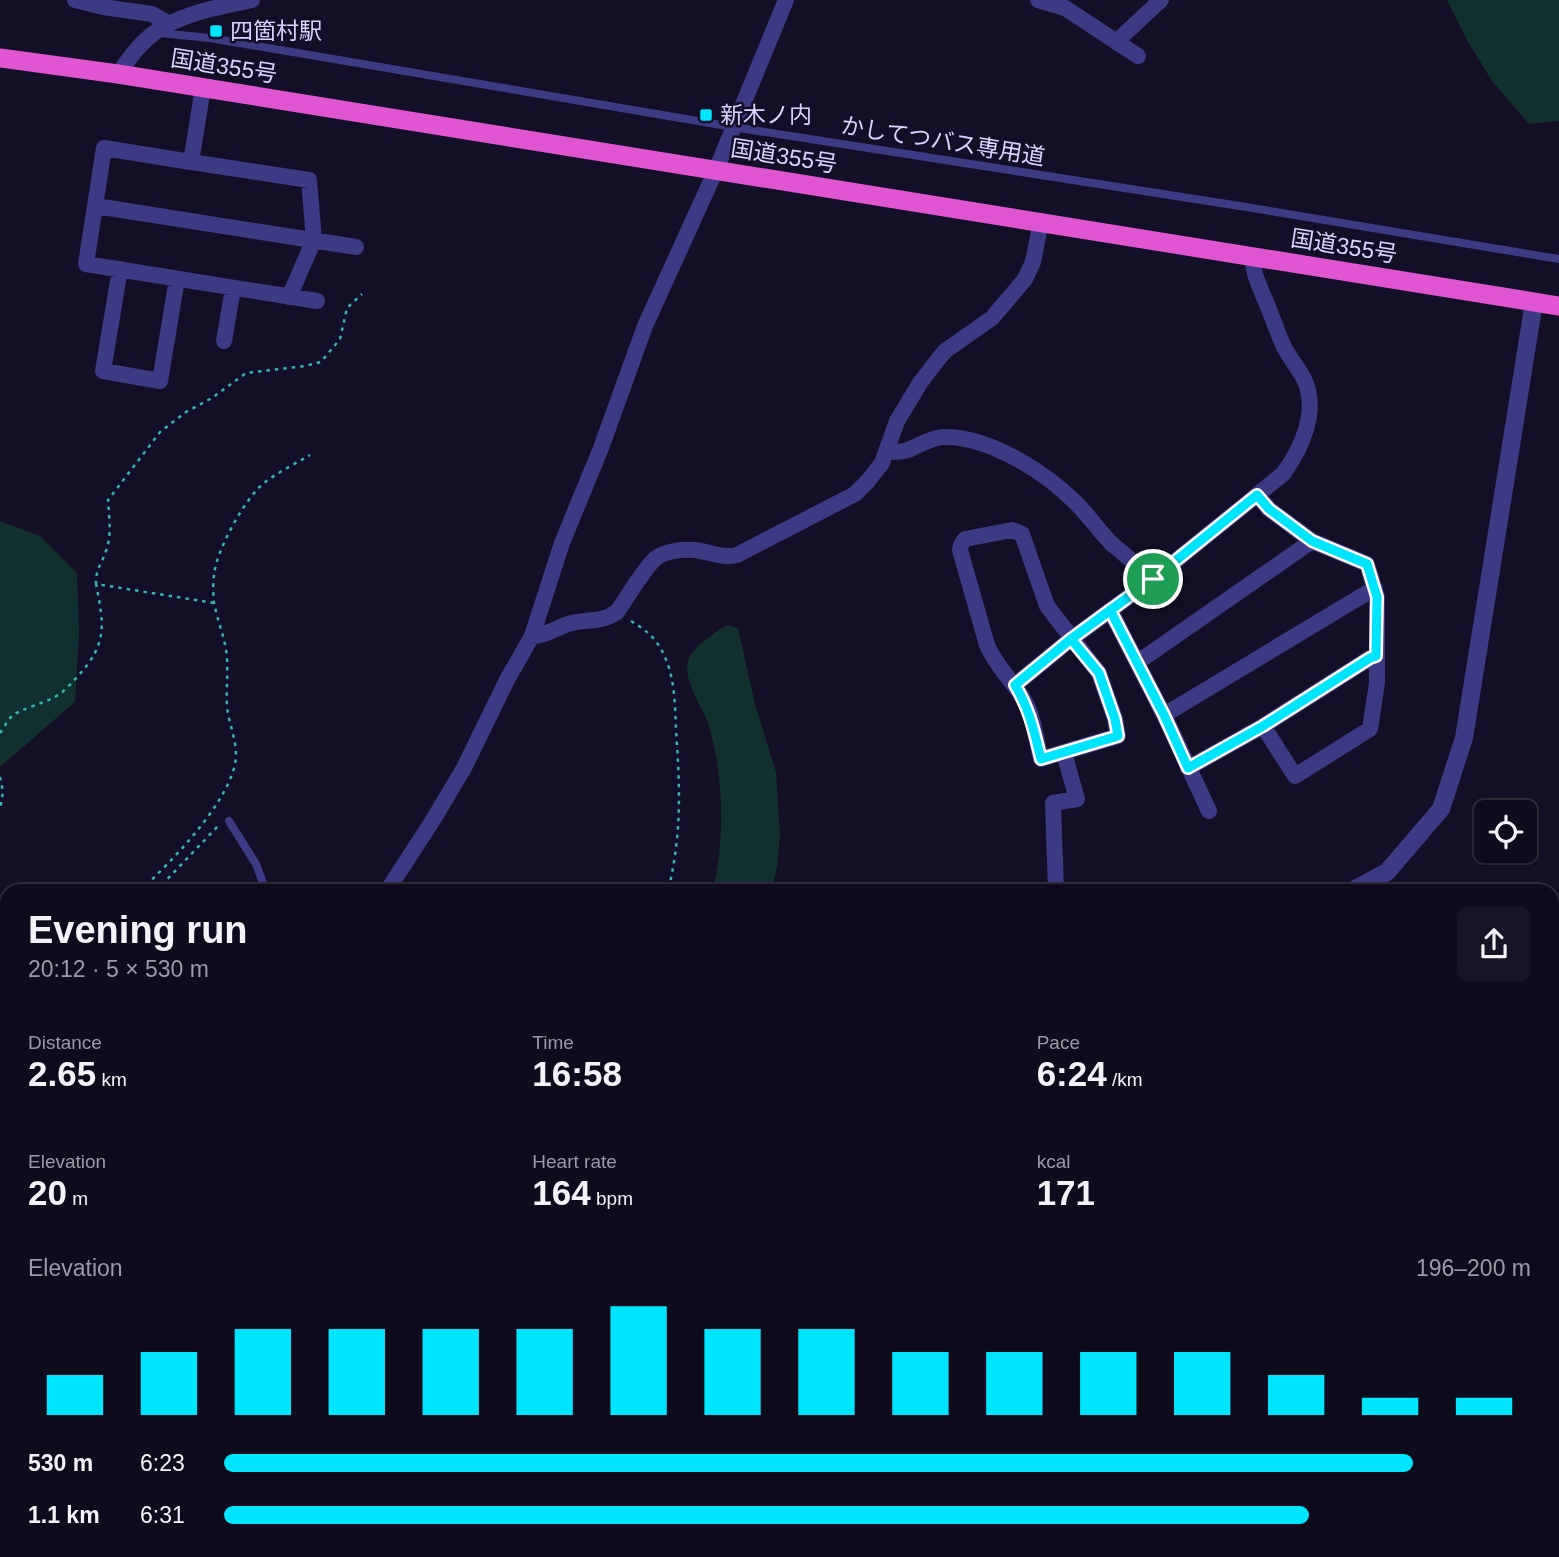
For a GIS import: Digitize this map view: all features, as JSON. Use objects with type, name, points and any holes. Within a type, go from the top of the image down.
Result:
[{"type":"highway","name":"国道355号","points":[[0,58],[118,74],[1559,306]]},
{"type":"street","points":[[75,0],[152,14],[162,28]]},
{"type":"street","points":[[118,74],[136,49],[162,28],[190,16],[252,0]]},
{"type":"street","points":[[392,884],[464,768],[532,636],[562,543],[601,447],[645,326],[716,170],[786,0]]},
{"type":"street","points":[[1038,0],[1065,8],[1138,56]]},
{"type":"street","points":[[1116,41],[1161,0]]},
{"type":"street","points":[[191,162],[203,88]]},
{"type":"street","points":[[289,297],[314,240],[309,180],[104,148],[86,264],[289,297],[317,301]]},
{"type":"street","points":[[96,206],[356,247]]},
{"type":"street","points":[[532,636],[542,636],[568,624],[602,619],[617,612],[656,559],[668,553],[685,550],[718,556],[737,555],[855,494],[875,473],[887,451],[897,421],[936,362],[945,351],[992,318],[1026,279],[1033,262],[1041,221]]},
{"type":"street","points":[[1015,685],[1071,639],[1153,579],[1283,474],[1291,463],[1301,444],[1309,417],[1310,400],[1305,380],[1284,347],[1254,272],[1253,256]]},
{"type":"street","points":[[120,269],[103,371],[160,381],[177,279]]},
{"type":"street","points":[[224,341],[233,288]]},
{"type":"street","points":[[1365,884],[1387,872],[1441,808],[1464,738],[1534,302]]},
{"type":"street","points":[[887,451],[907,450],[941,437],[976,441],[999,451],[1031,468],[1058,487],[1111,542],[1153,579]]},
{"type":"street","points":[[1257,495],[1269,509],[1312,541],[1367,564],[1377,597],[1377,683],[1370,729],[1295,776],[1263,726]]},
{"type":"street","points":[[1012,530],[1022,534],[1046,606],[1071,639],[1099,673],[1118,736],[1041,759],[1026,702],[987,645],[960,550],[963,541],[1012,530]]},
{"type":"street","points":[[1138,662],[1312,541]]},
{"type":"street","points":[[1164,715],[1376,588]]},
{"type":"street","points":[[1110,610],[1138,662],[1209,811]]},
{"type":"street","points":[[1188,768],[1263,726],[1376,656]]},
{"type":"street","points":[[1056,884],[1053,803],[1077,799],[1064,753]]},
{"type":"lane","name":"かしてつバス専用道","points":[[162,28],[733,127],[1241,206],[1559,259]]},
{"type":"lane","points":[[229,821],[256,864],[263,884]]},
{"type":"path","points":[[0,733],[12,715],[56,696],[73,683],[99,648],[101,612],[96,571],[107,550],[110,531],[108,499],[160,432],[246,373],[321,362],[340,339],[347,309],[362,294]]},
{"type":"path","points":[[147,884],[180,850],[210,812],[225,789],[236,762],[228,715],[224,638],[214,603],[214,573],[223,546],[236,517],[263,484],[310,455]]},
{"type":"path","points":[[96,584],[214,603]]},
{"type":"path","points":[[617,612],[649,633],[663,652],[670,668],[680,782],[676,857],[670,884]]},
{"type":"path","points":[[0,776],[0,810]]},
{"type":"path","points":[[163,884],[225,819],[229,821]]},
{"type":"green space","points":[[1447,0],[1559,0],[1559,121],[1529,124],[1492,81]]},
{"type":"green space","points":[[0,521],[40,536],[77,573],[79,632],[75,702],[0,767]]},
{"type":"green space","points":[[727,625],[738,628],[755,704],[776,772],[780,836],[773,884],[714,884],[721,829],[718,767],[709,726],[687,673],[690,656],[707,639]]},
{"type":"place","name":"四箇村駅","points":[[216,31]]},
{"type":"place","name":"新木ノ内","points":[[706,115]]},
{"type":"route","points":[[1153,579],[1110,610],[1071,639],[1099,673],[1118,736],[1041,759],[1026,702],[1015,685],[1071,639],[1110,610],[1188,768],[1263,726],[1376,656],[1377,597],[1367,564],[1312,541],[1269,509],[1257,495],[1153,579]]}]
